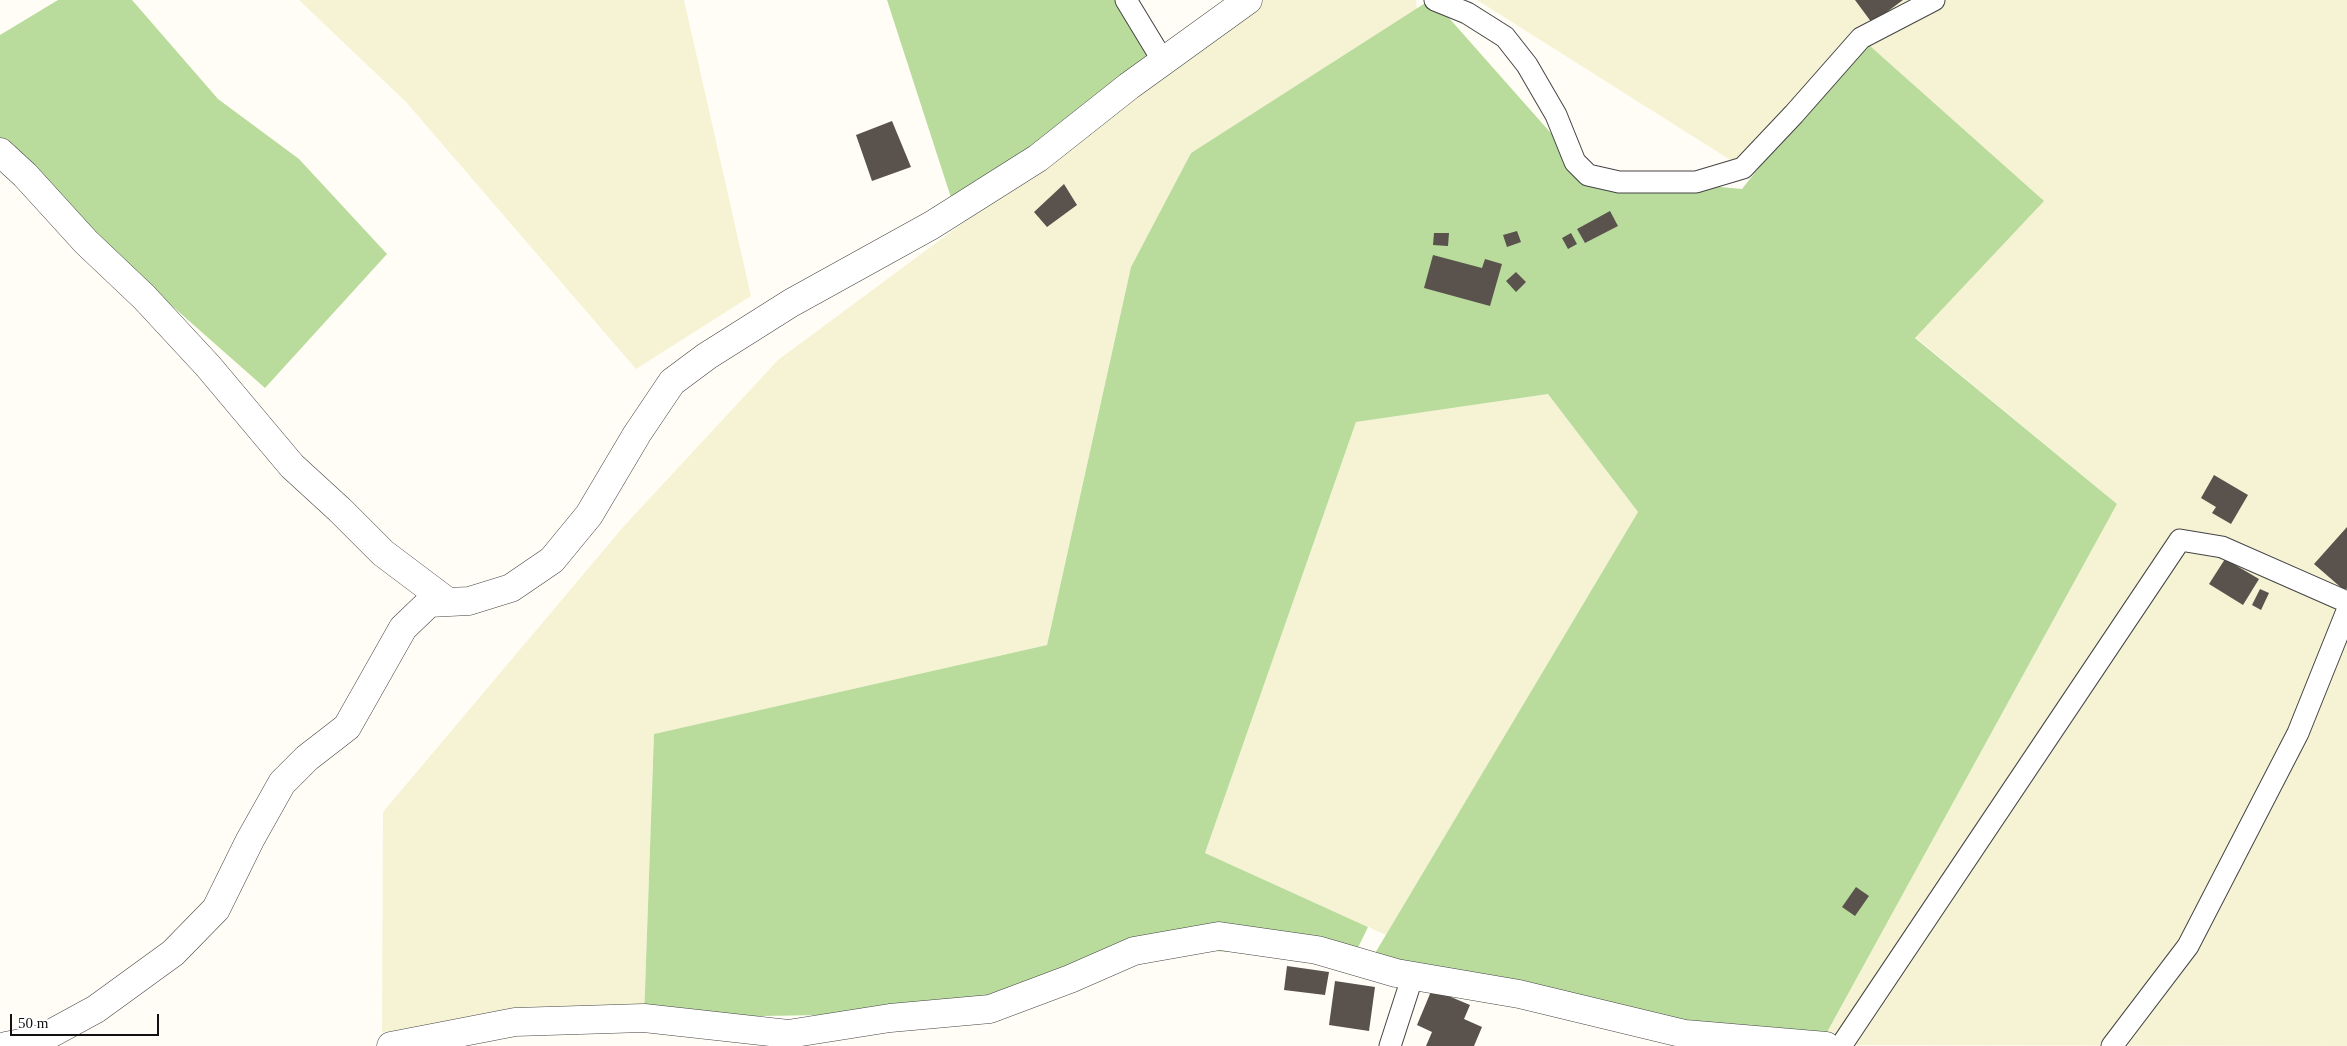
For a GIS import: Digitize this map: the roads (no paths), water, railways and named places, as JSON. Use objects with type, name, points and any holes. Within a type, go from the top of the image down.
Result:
[{"type":"street","points":[[1126,0],[1163,61]]},
{"type":"street","points":[[6,1046],[41,1039],[96,1009],[179,947],[216,909],[250,840],[282,783],[307,758],[347,727],[402,628],[429,602],[469,601],[510,588],[552,560],[589,515],[637,434],[672,382],[708,356],[791,303],[932,224],[1038,158],[1163,61],[1248,0]]},
{"type":"street","points":[[1435,0],[1467,13],[1505,37],[1527,65],[1556,115],[1575,162],[1588,175],[1619,182],[1696,182],[1743,168],[1861,38],[1934,0]]},
{"type":"street","points":[[0,152],[25,174],[86,242],[144,297],[208,366],[292,466],[383,553],[448,602]]},
{"type":"street","points":[[1841,1046],[2180,540],[2222,547],[2347,602]]},
{"type":"street","points":[[2112,1046],[2188,946],[2298,733],[2347,612]]},
{"type":"street","points":[[391,1046],[515,1022],[644,1018],[788,1034],[890,1018],[990,1009],[1070,979],[1134,951],[1218,936],[1317,950],[1413,976],[1519,994],[1685,1034],[1826,1046]]},
{"type":"street","points":[[1390,1046],[1413,976]]}]
